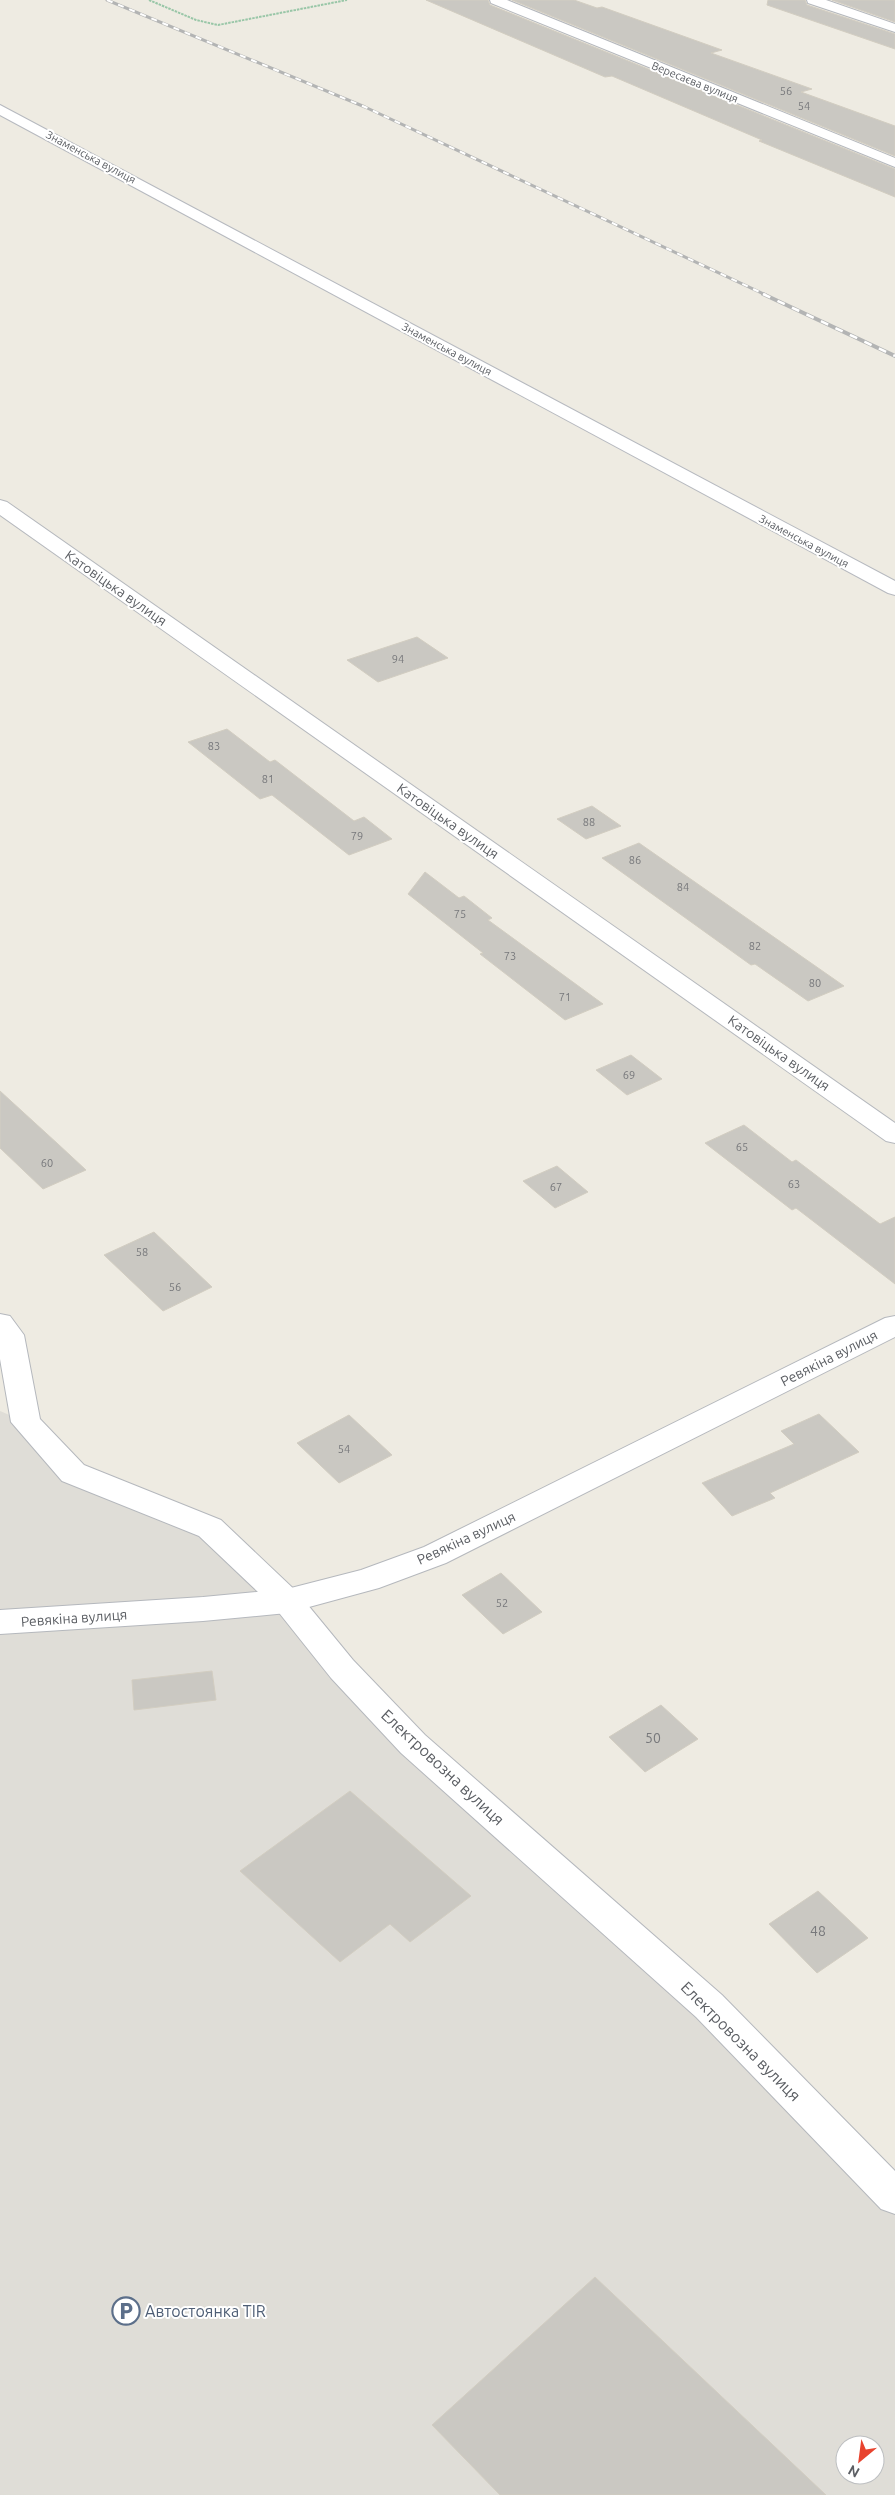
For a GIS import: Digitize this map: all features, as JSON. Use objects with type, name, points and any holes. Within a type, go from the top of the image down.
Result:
[{"type":"street","name":"Вересаєва вулиця","points":[[496,0],[895,163]]},
{"type":"street","points":[[813,0],[895,28]]},
{"type":"street","name":"Знаменська вулиця","points":[[0,109],[895,589]]},
{"type":"street","name":"Катовіцька вулиця","points":[[0,506],[895,1135]]},
{"type":"street","name":"Електровозна вулиця","points":[[0,1323],[10,1335],[26,1422],[73,1473],[210,1528],[287,1601],[342,1669],[413,1744],[709,2006],[895,2197]]},
{"type":"street","name":"Ревякіна вулиця","points":[[0,1622],[203,1609],[287,1601],[368,1580],[435,1555],[895,1325]]},
{"type":"path","points":[[149,0],[196,20],[218,25],[347,0]]},
{"type":"shaded area","points":[[0,1411],[26,1422],[73,1473],[210,1528],[895,2197],[895,2495],[0,2495]]},
{"type":"building","points":[[426,0],[488,0],[490,5],[895,169],[895,197],[759,141],[762,140],[612,76],[605,77]]},
{"type":"building","points":[[512,0],[574,0],[597,8],[602,7],[722,50],[711,53],[812,89],[801,92],[895,126],[895,156]]},
{"type":"building","points":[[768,0],[805,0],[807,5],[895,34],[895,49],[767,5]]},
{"type":"building","points":[[832,0],[895,0],[895,22]]},
{"type":"building","points":[[417,637],[448,658],[378,682],[347,660]]},
{"type":"building","points":[[227,729],[270,762],[275,760],[354,821],[364,817],[392,839],[349,855],[272,795],[260,799],[188,742]]},
{"type":"building","points":[[592,806],[621,826],[586,839],[557,819]]},
{"type":"building","points":[[639,843],[844,986],[808,1001],[755,964],[751,965],[602,858]]},
{"type":"building","points":[[425,872],[459,898],[464,896],[492,918],[488,920],[603,1004],[565,1020],[480,954],[483,953],[408,894]]},
{"type":"building","points":[[631,1055],[662,1079],[627,1095],[596,1070]]},
{"type":"building","points":[[0,1091],[86,1170],[43,1189],[0,1148]]},
{"type":"building","points":[[744,1125],[792,1162],[796,1160],[880,1224],[895,1217],[895,1284],[796,1208],[792,1210],[705,1143]]},
{"type":"building","points":[[557,1166],[588,1192],[555,1208],[523,1181]]},
{"type":"building","points":[[154,1232],[212,1287],[163,1311],[104,1255]]},
{"type":"building","points":[[819,1414],[859,1452],[770,1493],[775,1498],[732,1516],[702,1483],[794,1444],[781,1431]]},
{"type":"building","points":[[349,1415],[392,1455],[339,1483],[297,1443]]},
{"type":"building","points":[[501,1573],[542,1612],[503,1634],[462,1595]]},
{"type":"building","points":[[212,1671],[216,1700],[134,1710],[132,1680]]},
{"type":"building","points":[[661,1705],[698,1739],[645,1772],[609,1737]]},
{"type":"building","points":[[350,1791],[471,1896],[410,1942],[390,1924],[340,1962],[240,1871]]},
{"type":"building","points":[[818,1891],[868,1938],[817,1973],[769,1924]]},
{"type":"building","points":[[595,2277],[826,2495],[500,2495],[432,2425]]},
{"type":"railway","points":[[107,0],[365,107],[766,295]]},
{"type":"railway","points":[[763,294],[895,356]]},
{"type":"place","name":"Автостоянка TIR","points":[[126,2311]]}]
